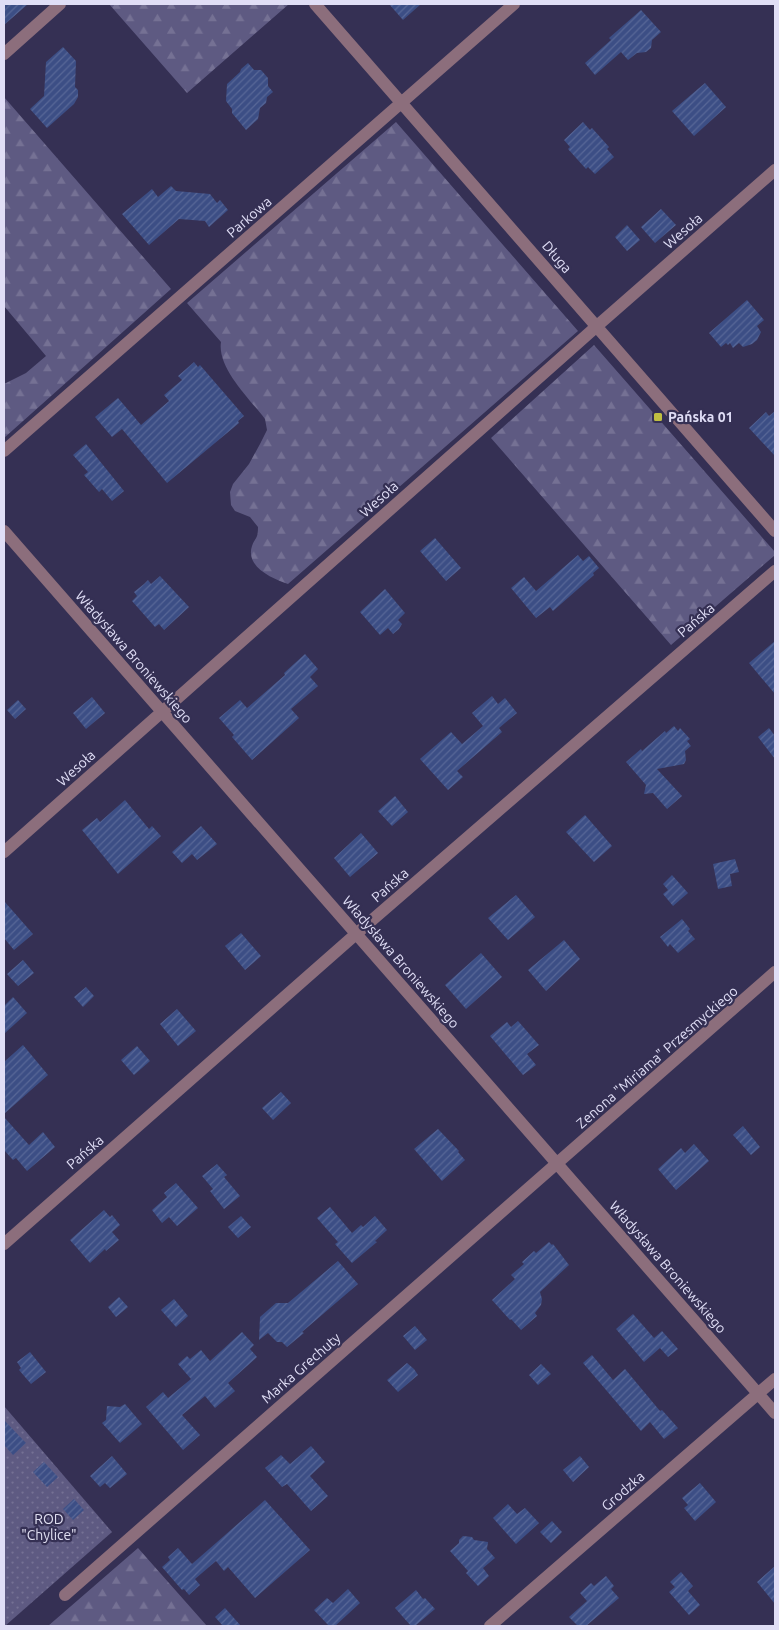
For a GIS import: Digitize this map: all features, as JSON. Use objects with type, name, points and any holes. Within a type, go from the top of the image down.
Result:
[{"type":"street","points":[[4,54],[60,4]]},
{"type":"street","name":"Długa","points":[[315,4],[775,531]]},
{"type":"street","name":"Parkowa","points":[[4,451],[514,4]]},
{"type":"street","name":"Wesoła","points":[[4,852],[775,170]]},
{"type":"street","name":"Władysława Broniewskiego","points":[[4,531],[775,1413]]},
{"type":"street","name":"Pańska","points":[[4,1244],[356,934],[775,571]]},
{"type":"street","name":"Zenona \"Miriama\" Przesmyckiego","points":[[558,1164],[775,972]]},
{"type":"street","name":"Marka Grechuty","points":[[65,1595],[558,1164]]},
{"type":"street","name":"Grodzka","points":[[490,1626],[775,1379]]},
{"type":"green space","points":[[109,4],[289,4],[187,93]]},
{"type":"green space","points":[[4,97],[171,289],[4,438],[4,384],[26,373],[46,356],[4,306]]},
{"type":"green space","points":[[396,122],[578,331],[288,584],[275,579],[256,566],[251,553],[258,527],[250,517],[235,511],[231,505],[230,492],[233,484],[249,464],[267,430],[265,419],[229,373],[221,352],[221,342],[187,303]]},
{"type":"green space","points":[[594,345],[775,552],[775,555],[671,645],[491,438]]},
{"type":"green space","name":"ROD \"Chylice\"","points":[[4,1406],[112,1532],[5,1626],[4,1626]]},
{"type":"green space","points":[[138,1548],[207,1626],[48,1626]]},
{"type":"building","points":[[4,4],[28,4],[4,25]]},
{"type":"building","points":[[389,4],[421,4],[403,20]]},
{"type":"building","points":[[641,10],[661,32],[652,40],[651,48],[646,52],[637,53],[628,60],[621,52],[595,75],[585,63],[611,40],[609,38]]},
{"type":"building","points":[[63,47],[76,61],[75,87],[78,90],[78,97],[74,104],[47,128],[30,109],[44,96],[46,62]]},
{"type":"building","points":[[248,63],[254,70],[261,70],[268,78],[268,86],[273,92],[267,97],[266,103],[260,108],[258,119],[246,130],[232,113],[232,109],[226,101],[227,84]]},
{"type":"building","points":[[705,83],[726,107],[694,136],[672,111]]},
{"type":"building","points":[[583,122],[590,130],[592,128],[609,147],[607,149],[614,157],[595,174],[588,167],[586,169],[568,149],[570,147],[564,140]]},
{"type":"building","points":[[171,186],[176,191],[210,194],[217,203],[220,200],[228,210],[209,227],[205,221],[179,219],[149,245],[122,214],[152,189],[158,197]]},
{"type":"building","points":[[661,209],[676,225],[655,243],[641,227]]},
{"type":"building","points":[[627,225],[640,240],[627,251],[615,237]]},
{"type":"building","points":[[747,300],[764,320],[757,326],[761,332],[757,340],[743,347],[739,343],[733,348],[730,343],[728,345],[726,343],[721,347],[709,333]]},
{"type":"building","points":[[194,362],[198,367],[200,365],[244,416],[238,421],[239,423],[167,483],[122,429],[112,437],[95,417],[118,398],[141,425],[169,401],[164,395],[182,380],[178,376]]},
{"type":"building","points":[[775,411],[775,456],[749,428],[766,412],[769,416]]},
{"type":"building","points":[[86,444],[124,491],[112,501],[102,489],[99,492],[84,475],[88,472],[73,455]]},
{"type":"building","points":[[435,538],[461,568],[446,581],[420,551]]},
{"type":"building","points":[[578,555],[583,561],[589,556],[599,568],[593,573],[594,575],[553,611],[550,607],[536,618],[511,588],[524,577],[536,591]]},
{"type":"building","points":[[160,576],[189,607],[164,630],[159,624],[155,627],[132,601],[137,596],[134,592],[148,580],[151,584]]},
{"type":"building","points":[[385,589],[405,613],[398,620],[402,624],[399,629],[393,634],[388,628],[380,635],[360,612]]},
{"type":"building","points":[[775,641],[775,694],[749,663]]},
{"type":"building","points":[[305,654],[318,669],[310,677],[318,686],[291,709],[299,718],[252,760],[232,737],[234,735],[219,718],[240,700],[247,708],[285,675],[284,673]]},
{"type":"building","points":[[492,696],[498,704],[505,698],[517,713],[499,728],[502,732],[457,771],[463,777],[448,790],[420,759],[451,732],[462,744],[483,726],[472,713]]},
{"type":"building","points":[[92,697],[105,713],[86,729],[73,713]]},
{"type":"building","points":[[18,700],[26,709],[15,719],[7,710]]},
{"type":"building","points":[[674,726],[678,731],[680,728],[690,739],[687,741],[691,746],[685,751],[686,760],[684,764],[657,769],[682,796],[667,809],[653,793],[644,794],[646,785],[626,762]]},
{"type":"building","points":[[769,728],[775,736],[775,759],[758,737]]},
{"type":"building","points":[[395,796],[408,812],[392,826],[378,811]]},
{"type":"building","points":[[125,800],[149,829],[152,826],[161,836],[118,874],[82,830],[97,818],[100,822]]},
{"type":"building","points":[[585,815],[612,846],[594,862],[566,832]]},
{"type":"building","points":[[201,826],[217,844],[197,860],[192,854],[182,863],[172,852]]},
{"type":"building","points":[[361,833],[378,853],[350,877],[334,858]]},
{"type":"building","points":[[735,859],[739,872],[730,874],[732,886],[718,889],[713,864]]},
{"type":"building","points":[[672,875],[688,893],[673,906],[663,894],[668,890],[663,884]]},
{"type":"building","points":[[516,895],[535,917],[508,940],[488,918]]},
{"type":"building","points":[[4,901],[33,934],[14,950],[4,938]]},
{"type":"building","points":[[682,919],[690,929],[688,931],[695,939],[678,953],[670,944],[668,947],[660,937]]},
{"type":"building","points":[[241,933],[261,956],[245,970],[225,946]]},
{"type":"building","points":[[564,940],[580,959],[546,991],[528,970]]},
{"type":"building","points":[[481,953],[502,977],[466,1009],[445,985]]},
{"type":"building","points":[[23,960],[34,973],[18,986],[7,974]]},
{"type":"building","points":[[86,987],[94,996],[83,1007],[74,997]]},
{"type":"building","points":[[13,997],[27,1013],[4,1034],[4,1006]]},
{"type":"building","points":[[177,1009],[196,1031],[178,1046],[160,1024]]},
{"type":"building","points":[[518,1021],[539,1045],[527,1054],[536,1065],[523,1075],[490,1036],[507,1022],[511,1027]]},
{"type":"building","points":[[23,1045],[48,1075],[4,1114],[4,1062]]},
{"type":"building","points":[[137,1046],[150,1061],[134,1075],[121,1060]]},
{"type":"building","points":[[281,1092],[291,1103],[273,1120],[262,1108]]},
{"type":"building","points":[[4,1117],[29,1145],[43,1132],[55,1147],[27,1171],[16,1158],[13,1160],[4,1150]]},
{"type":"building","points":[[743,1126],[760,1147],[751,1155],[733,1135]]},
{"type":"building","points":[[438,1129],[465,1160],[442,1181],[414,1149]]},
{"type":"building","points":[[694,1144],[709,1161],[676,1190],[658,1169],[681,1148],[685,1153]]},
{"type":"building","points":[[217,1164],[227,1175],[224,1177],[240,1196],[224,1209],[210,1191],[213,1189],[202,1176]]},
{"type":"building","points":[[176,1183],[198,1208],[177,1226],[169,1217],[162,1223],[152,1210],[167,1197],[164,1193]]},
{"type":"building","points":[[330,1207],[352,1233],[361,1225],[363,1227],[375,1216],[387,1230],[375,1241],[377,1242],[352,1263],[335,1244],[338,1242],[317,1218]]},
{"type":"building","points":[[104,1210],[110,1217],[112,1215],[120,1225],[112,1232],[119,1240],[106,1251],[105,1249],[90,1263],[70,1240]]},
{"type":"building","points":[[241,1216],[251,1227],[238,1238],[228,1227]]},
{"type":"building","points":[[549,1242],[553,1244],[569,1265],[540,1292],[542,1299],[541,1305],[535,1313],[537,1316],[521,1330],[492,1300],[515,1279],[511,1275],[524,1264],[522,1262],[534,1251],[536,1253]]},
{"type":"building","points":[[338,1261],[358,1284],[287,1347],[282,1342],[277,1342],[268,1333],[259,1340],[260,1317],[276,1303],[288,1303]]},
{"type":"building","points":[[119,1297],[128,1307],[116,1317],[108,1307]]},
{"type":"building","points":[[174,1299],[188,1316],[176,1327],[161,1310]]},
{"type":"building","points":[[633,1314],[654,1338],[662,1331],[678,1349],[668,1357],[660,1348],[644,1362],[616,1329]]},
{"type":"building","points":[[415,1326],[427,1340],[415,1350],[403,1336]]},
{"type":"building","points":[[242,1332],[254,1345],[250,1349],[257,1357],[228,1383],[235,1391],[215,1408],[205,1396],[182,1415],[200,1435],[183,1450],[146,1407],[163,1392],[168,1398],[191,1379],[178,1364],[187,1356],[190,1359],[201,1350],[210,1361]]},
{"type":"building","points":[[30,1352],[46,1372],[31,1384],[19,1370],[21,1368],[17,1362]]},
{"type":"building","points":[[592,1355],[613,1380],[625,1369],[660,1411],[662,1410],[678,1428],[664,1439],[650,1422],[641,1431],[583,1363]]},
{"type":"building","points":[[407,1363],[418,1375],[398,1392],[387,1380]]},
{"type":"building","points":[[541,1364],[551,1374],[538,1385],[529,1375]]},
{"type":"building","points":[[125,1404],[142,1424],[120,1443],[102,1423],[106,1420],[107,1406],[120,1407]]},
{"type":"building","points":[[4,1420],[26,1443],[13,1455],[4,1445]]},
{"type":"building","points":[[311,1446],[325,1462],[310,1476],[328,1496],[311,1511],[287,1484],[282,1487],[265,1468],[281,1455],[290,1464]]},
{"type":"building","points":[[112,1456],[127,1474],[110,1488],[105,1483],[100,1487],[90,1476]]},
{"type":"building","points":[[580,1456],[589,1467],[573,1482],[563,1470]]},
{"type":"building","points":[[44,1462],[58,1477],[47,1487],[33,1472]]},
{"type":"building","points":[[700,1483],[716,1502],[695,1521],[684,1508],[688,1505],[682,1498]]},
{"type":"building","points":[[74,1499],[84,1510],[73,1520],[63,1509]]},
{"type":"building","points":[[265,1500],[310,1550],[255,1598],[228,1567],[224,1571],[216,1561],[195,1579],[200,1585],[189,1595],[184,1589],[182,1590],[162,1567],[170,1560],[168,1557],[178,1548],[192,1564]]},
{"type":"building","points":[[508,1504],[517,1514],[525,1508],[539,1523],[516,1544],[493,1518]]},
{"type":"building","points":[[552,1521],[562,1532],[551,1543],[540,1532]]},
{"type":"building","points":[[463,1536],[488,1542],[487,1549],[495,1558],[483,1568],[489,1576],[478,1586],[466,1573],[468,1571],[450,1551],[459,1543]]},
{"type":"building","points":[[775,1566],[775,1604],[757,1582]]},
{"type":"building","points":[[681,1572],[693,1586],[688,1591],[700,1605],[689,1615],[669,1592],[675,1587],[670,1582]]},
{"type":"building","points":[[606,1576],[614,1586],[611,1589],[619,1598],[586,1626],[578,1626],[569,1617],[587,1601],[580,1593],[591,1583],[594,1586]]},
{"type":"building","points":[[348,1589],[360,1603],[335,1626],[329,1626],[314,1610],[327,1598],[333,1603]]},
{"type":"building","points":[[416,1590],[435,1609],[415,1626],[411,1626],[395,1608]]},
{"type":"building","points":[[225,1608],[241,1626],[223,1626],[215,1617]]},
{"type":"place","name":"Pańska 01","points":[[658,417]]}]
